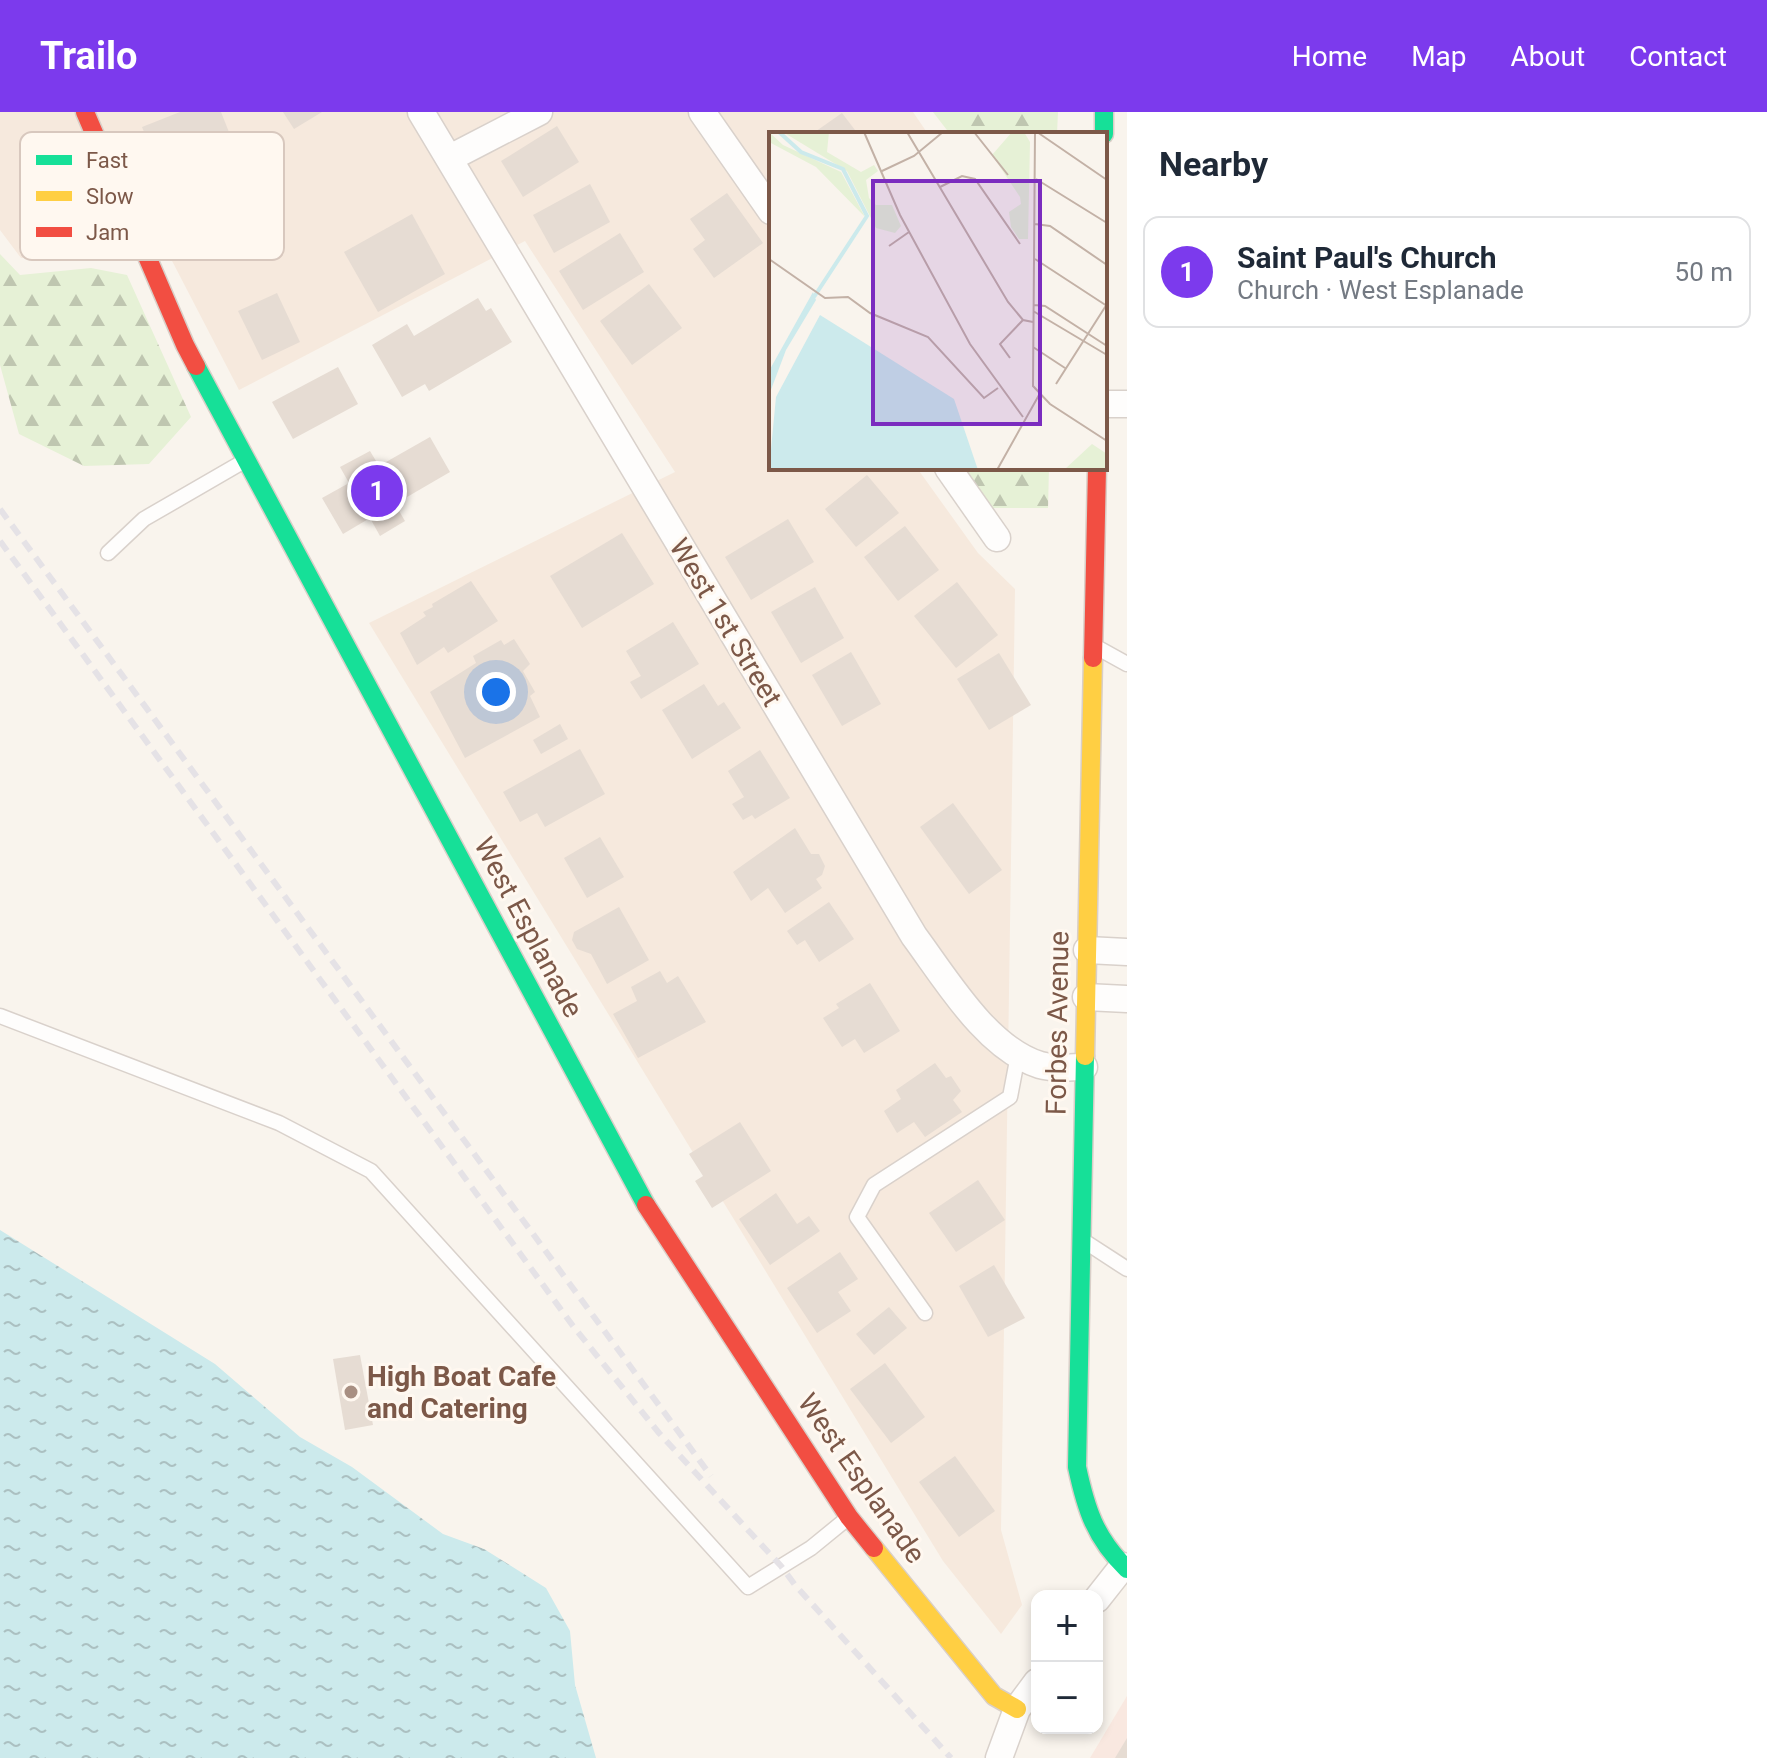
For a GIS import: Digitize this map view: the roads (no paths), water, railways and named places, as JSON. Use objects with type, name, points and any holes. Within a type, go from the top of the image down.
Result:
[{"type":"street","name":"West Esplanade","points":[[85,112],[94,132]]},
{"type":"street","name":"West 1st Street","points":[[421,112],[914,936],[976,1021],[1018,1055],[1042,1067],[1084,1067]]},
{"type":"street","points":[[450,158],[539,112]]},
{"type":"street","points":[[702,112],[769,208]]},
{"type":"street","name":"West Esplanade","points":[[149,260],[185,345],[653,1218],[849,1517],[994,1696],[1017,1709]]},
{"type":"street","points":[[949,470],[997,538]]},
{"type":"street","name":"Forbes Avenue","points":[[1097,470],[1077,1467],[1084,1505],[1098,1537],[1125,1567]]},
{"type":"street","points":[[1087,950],[1127,952]]},
{"type":"street","points":[[1086,997],[1127,999]]},
{"type":"street","points":[[1103,1592],[1125,1567]]},
{"type":"street","points":[[999,1758],[1017,1709],[1031,1690]]},
{"type":"lane","points":[[108,553],[144,519],[246,460]]},
{"type":"lane","points":[[1094,646],[1127,664]]},
{"type":"lane","points":[[0,1016],[279,1123],[371,1171],[748,1587],[811,1548],[849,1517]]},
{"type":"lane","points":[[925,1313],[857,1217],[874,1185],[1010,1097],[1018,1055]]},
{"type":"lane","points":[[1080,1238],[1127,1269]]},
{"type":"water","points":[[0,1230],[215,1364],[300,1437],[352,1467],[443,1534],[484,1549],[546,1588],[570,1631],[575,1685],[596,1758],[0,1758]]},
{"type":"railway","points":[[0,509],[711,1476]]},
{"type":"railway","points":[[0,541],[573,1326],[659,1433],[951,1758]]},
{"type":"place","name":"Saint Paul's Church","points":[[377,491]]},
{"type":"place","name":"High Boat Cafe and Catering","points":[[351,1392]]}]
